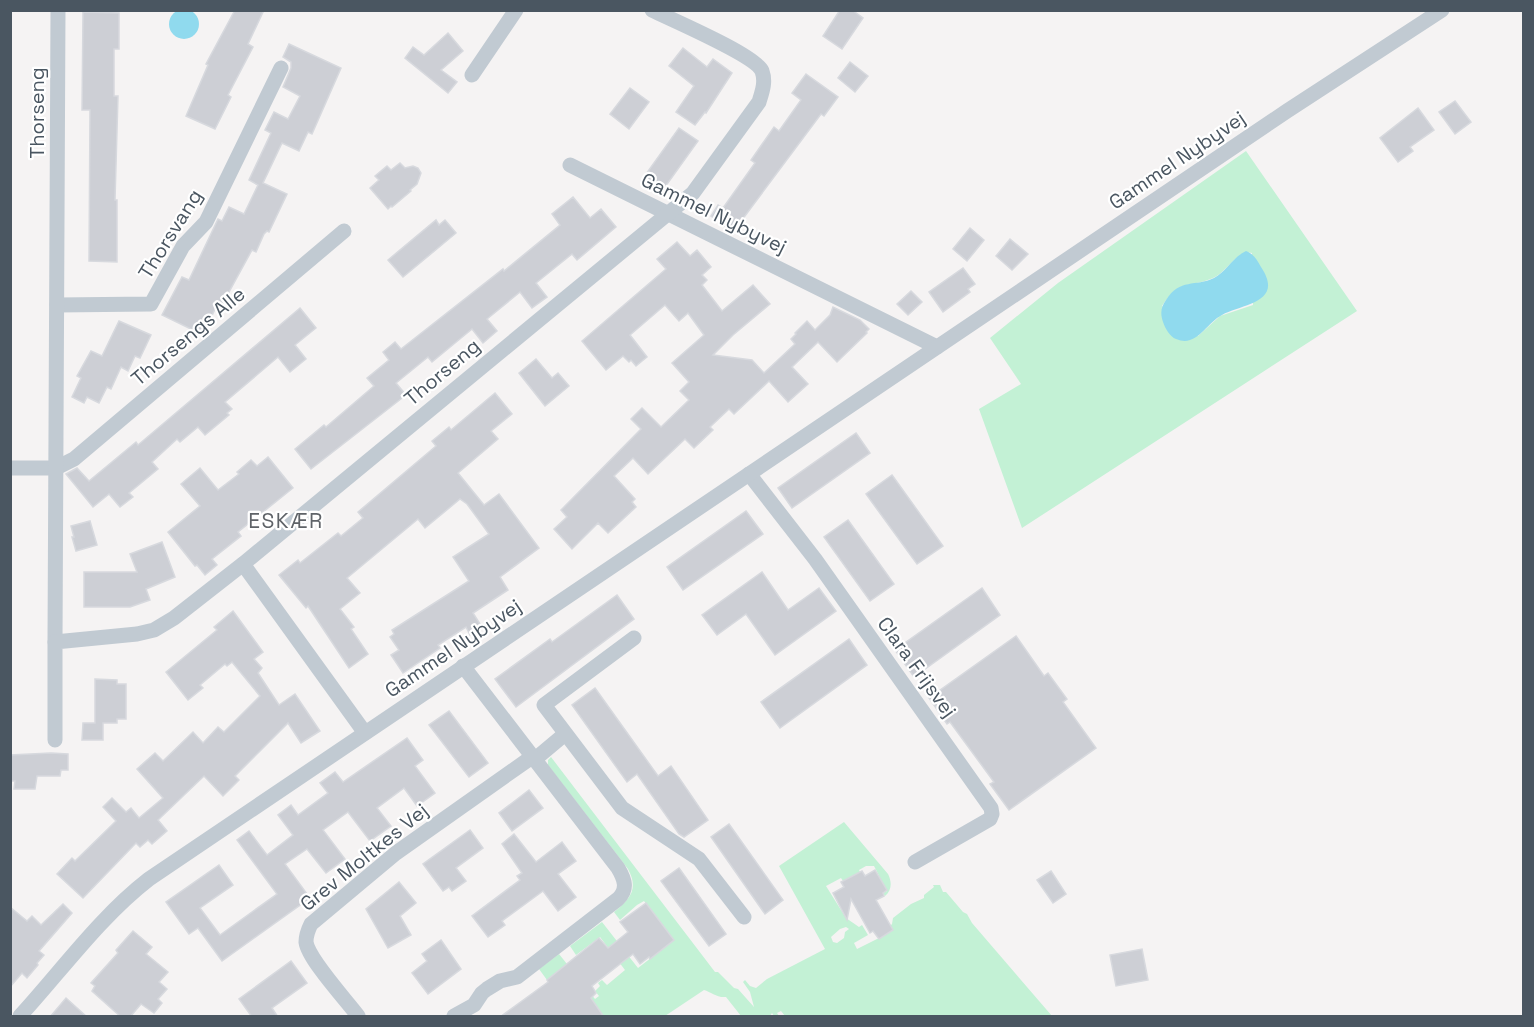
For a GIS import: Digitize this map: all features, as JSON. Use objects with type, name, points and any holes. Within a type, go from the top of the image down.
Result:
[{"type":"street","name":"Thorseng","points":[[55,740],[58,10]]},
{"type":"street","points":[[472,75],[516,10]]},
{"type":"street","name":"Thorseng","points":[[55,642],[137,634],[154,630],[174,618],[243,564],[693,193],[759,102],[765,85],[761,69],[747,56],[652,10]]},
{"type":"street","name":"Gammel Nybyvej","points":[[20,1017],[107,918],[142,884],[1287,111],[1443,10]]},
{"type":"street","name":"Thorsvang","points":[[57,304],[151,304],[183,246],[206,222],[281,68]]},
{"type":"street","name":"Gammel Nybyvej","points":[[570,165],[669,212],[937,347]]},
{"type":"street","name":"Thorsengs Alle","points":[[56,468],[74,459],[344,231]]},
{"type":"street","points":[[10,468],[56,468]]},
{"type":"street","name":"Clara Frijsvej","points":[[749,474],[815,560],[915,698],[990,808],[992,814],[990,819],[915,862]]},
{"type":"street","points":[[243,564],[365,732]]},
{"type":"street","points":[[634,638],[544,705],[622,808],[699,859],[744,917]]},
{"type":"street","points":[[454,1017],[474,1005],[487,989],[500,981],[513,979],[526,970],[618,899],[625,887],[618,868],[464,666]]},
{"type":"street","name":"Grev Moltkes Vej","points":[[358,1017],[306,945],[311,924],[396,853],[565,734]]},
{"type":"green space","points":[[1246,151],[1357,311],[1022,528],[979,409],[1021,384],[990,338],[1058,283]],"holes":[[[1252,253],[1253,305],[1220,316],[1198,336],[1162,306],[1168,297],[1179,288],[1213,278],[1241,254]]]},
{"type":"green space","points":[[551,757],[715,972],[738,989],[754,1007],[750,992],[743,982],[745,980],[750,986],[756,988],[767,979],[825,949],[779,866],[844,822],[888,874],[891,883],[885,896],[883,893],[887,891],[874,866],[866,866],[843,881],[841,878],[826,886],[846,918],[859,927],[862,925],[868,935],[854,943],[857,949],[879,938],[892,924],[893,918],[911,904],[924,898],[924,895],[934,887],[933,885],[940,885],[943,892],[946,892],[967,914],[972,923],[1052,1016],[785,1016],[781,1011],[777,1013],[779,1016],[774,1016],[772,1013],[770,1016],[741,1016],[726,997],[704,990],[665,1016],[604,1016],[555,974],[547,980],[539,969],[559,954],[595,999],[599,996],[595,991],[600,986],[598,983],[602,980],[607,985],[625,970],[600,937],[576,955],[570,946],[602,922],[638,968],[674,940],[644,901],[620,920],[614,912],[628,898],[633,888],[628,869],[548,765]],"holes":[[[846,927],[849,929],[845,932],[844,938],[837,943],[833,942],[831,937],[840,929]]]},
{"type":"water","points":[[184,9],[195,13],[199,24],[195,35],[184,39],[173,35],[169,24],[173,13]]},
{"type":"water","points":[[1246,251],[1255,258],[1267,279],[1268,288],[1264,295],[1258,300],[1222,315],[1190,340],[1183,341],[1172,336],[1164,324],[1161,313],[1171,293],[1182,286],[1214,278]]},
{"type":"building","points":[[235,10],[264,10],[248,44],[253,47],[228,95],[231,97],[215,129],[186,116],[208,65],[206,64]]},
{"type":"building","points":[[840,10],[852,10],[863,18],[842,49],[823,36]]},
{"type":"building","points":[[83,12],[119,13],[119,49],[114,49],[114,96],[118,96],[115,200],[117,200],[117,262],[89,261],[90,110],[82,110]]},
{"type":"building","points":[[448,33],[463,51],[441,70],[457,82],[448,93],[405,58],[413,47],[424,55]]},
{"type":"building","points":[[289,44],[341,68],[312,134],[308,132],[299,151],[282,143],[263,183],[287,194],[269,232],[264,234],[256,252],[252,250],[223,303],[219,301],[204,332],[199,329],[197,332],[162,315],[182,277],[189,280],[218,219],[222,221],[229,207],[244,214],[258,185],[249,180],[271,133],[265,130],[274,112],[288,119],[300,96],[283,87],[291,68],[291,62],[283,57]]},
{"type":"building","points":[[683,48],[707,67],[713,59],[732,73],[706,113],[695,125],[676,112],[694,86],[669,66]]},
{"type":"building","points":[[850,62],[868,76],[855,92],[838,78]]},
{"type":"building","points":[[806,74],[838,97],[824,116],[821,114],[733,232],[711,216],[718,205],[723,208],[755,163],[751,160],[774,127],[779,131],[801,100],[792,93]]},
{"type":"building","points":[[630,88],[649,102],[629,129],[610,114]]},
{"type":"building","points":[[1455,101],[1471,122],[1455,134],[1439,112]]},
{"type":"building","points":[[1418,108],[1434,130],[1410,147],[1413,151],[1398,162],[1380,138]]},
{"type":"building","points":[[679,128],[698,141],[660,194],[641,181]]},
{"type":"building","points":[[400,163],[405,168],[413,166],[418,168],[421,173],[417,184],[411,191],[388,209],[370,188],[379,180],[375,176],[387,166],[391,170]]},
{"type":"building","points":[[573,197],[590,218],[601,209],[616,227],[577,260],[572,254],[536,283],[547,297],[532,308],[520,292],[487,319],[497,331],[483,343],[472,329],[432,362],[428,357],[396,383],[406,395],[311,469],[295,449],[324,425],[326,427],[374,386],[367,378],[389,360],[383,352],[395,342],[401,349],[503,269],[504,271],[560,225],[552,214]]},
{"type":"building","points":[[436,220],[439,225],[445,220],[456,233],[403,277],[388,260]]},
{"type":"building","points":[[970,228],[984,240],[967,261],[953,249]]},
{"type":"building","points":[[1010,239],[1028,254],[1012,270],[996,256]]},
{"type":"building","points":[[677,242],[690,256],[697,250],[711,267],[702,275],[707,280],[702,285],[722,311],[753,285],[770,304],[713,355],[752,360],[764,373],[795,344],[791,339],[807,321],[815,330],[830,315],[833,307],[860,320],[869,329],[837,362],[818,342],[792,367],[808,384],[788,402],[769,381],[734,414],[729,409],[710,427],[713,430],[694,448],[685,439],[648,474],[633,458],[614,476],[635,499],[632,502],[636,507],[608,533],[598,523],[572,549],[554,529],[567,517],[561,510],[641,429],[631,419],[642,408],[661,427],[689,400],[680,391],[689,382],[672,363],[704,335],[688,313],[679,321],[665,305],[630,335],[647,357],[636,366],[623,356],[606,370],[582,341],[666,269],[657,259]]},
{"type":"building","points":[[963,268],[975,284],[968,289],[970,292],[943,312],[929,292]]},
{"type":"building","points":[[911,291],[922,302],[908,315],[897,304]]},
{"type":"building","points":[[300,308],[316,328],[295,345],[306,359],[290,372],[278,357],[225,402],[232,409],[227,413],[229,415],[205,435],[198,427],[180,442],[177,439],[152,462],[158,469],[129,493],[133,497],[120,507],[109,494],[93,507],[66,474],[77,468],[89,481],[136,442],[138,445]]},
{"type":"building","points":[[119,321],[151,335],[140,358],[135,356],[128,371],[121,367],[111,389],[107,387],[99,403],[87,397],[84,403],[72,397],[81,378],[77,376],[91,351],[102,356]]},
{"type":"building","points":[[536,359],[552,378],[558,373],[569,386],[545,406],[519,373]]},
{"type":"building","points":[[495,393],[512,414],[491,431],[498,439],[458,473],[484,505],[499,494],[539,548],[500,577],[508,590],[473,613],[482,627],[470,635],[466,627],[438,645],[440,648],[403,673],[391,655],[399,650],[390,637],[394,634],[392,630],[469,581],[453,557],[489,534],[467,504],[460,499],[425,528],[418,519],[347,578],[360,593],[340,609],[354,627],[351,629],[368,654],[349,668],[308,606],[306,608],[279,575],[298,560],[300,563],[338,533],[341,536],[363,518],[358,512],[436,446],[432,441],[449,427],[451,430]]},
{"type":"building","points":[[856,433],[870,453],[792,508],[778,488]]},
{"type":"building","points":[[268,457],[293,488],[238,532],[241,536],[212,559],[217,565],[205,575],[168,532],[200,506],[181,484],[200,468],[218,490],[239,474],[237,472],[251,460],[257,466]]},
{"type":"building","points":[[892,475],[943,546],[917,564],[866,494]]},
{"type":"building","points":[[746,511],[763,534],[683,590],[667,567]]},
{"type":"building","points":[[848,520],[894,584],[870,601],[824,537]]},
{"type":"building","points":[[90,521],[97,545],[76,551],[71,526]]},
{"type":"building","points":[[162,542],[175,577],[146,589],[150,600],[130,607],[84,607],[84,572],[137,572],[130,554]]},
{"type":"building","points":[[762,572],[788,610],[819,588],[836,611],[775,655],[746,614],[717,635],[702,615]]},
{"type":"building","points":[[982,588],[1000,615],[914,677],[895,650]]},
{"type":"building","points":[[617,595],[634,619],[516,707],[495,679],[550,639],[552,642]]},
{"type":"building","points":[[233,611],[263,652],[254,659],[262,668],[258,673],[279,705],[295,694],[320,731],[301,743],[288,723],[235,776],[239,780],[223,796],[204,776],[158,820],[167,831],[152,844],[148,840],[140,847],[136,843],[83,898],[57,874],[72,858],[75,861],[116,821],[103,807],[112,798],[126,812],[131,808],[139,818],[163,798],[137,769],[155,753],[163,761],[193,732],[203,743],[218,727],[224,732],[260,696],[232,662],[227,666],[225,664],[200,685],[203,688],[188,700],[166,672],[217,630],[214,627]]},
{"type":"building","points":[[1016,636],[1044,676],[1048,673],[1067,699],[1063,702],[1096,748],[1009,810],[990,784],[994,782],[950,722],[947,724],[929,698]]},
{"type":"building","points":[[849,639],[867,665],[780,728],[761,702]]},
{"type":"building","points":[[95,679],[117,680],[117,684],[126,684],[126,719],[117,719],[117,723],[103,723],[103,740],[82,740],[83,723],[95,723]]},
{"type":"building","points":[[595,688],[658,776],[671,766],[708,820],[684,837],[679,834],[637,774],[627,782],[572,705]]},
{"type":"building","points":[[449,711],[488,763],[469,777],[429,725]]},
{"type":"building","points":[[407,738],[423,760],[415,766],[435,793],[417,806],[404,788],[377,808],[391,826],[370,841],[348,812],[323,830],[345,859],[326,873],[307,849],[285,864],[310,898],[222,961],[198,928],[189,934],[166,902],[219,865],[233,885],[200,908],[220,935],[277,894],[237,840],[249,831],[267,855],[293,835],[278,815],[291,805],[298,815],[328,793],[320,783],[335,772],[343,782]]},
{"type":"building","points":[[68,754],[68,770],[61,770],[60,776],[37,776],[35,789],[14,789],[15,781],[10,781],[10,755]]},
{"type":"building","points":[[529,790],[543,808],[512,831],[499,813]]},
{"type":"building","points":[[729,824],[783,900],[765,914],[711,837]]},
{"type":"building","points":[[470,830],[483,848],[456,868],[466,881],[452,891],[449,887],[443,891],[423,864]]},
{"type":"building","points":[[514,834],[536,862],[562,842],[576,861],[558,874],[576,897],[558,911],[543,891],[502,921],[505,925],[488,937],[472,916],[520,880],[517,876],[522,873],[502,844]]},
{"type":"building","points":[[679,868],[726,934],[709,946],[661,881]]},
{"type":"building","points":[[875,870],[887,890],[883,893],[884,896],[876,900],[893,930],[879,939],[873,931],[870,933],[851,899],[847,920],[833,893],[844,887],[841,882],[862,871],[865,876]]},
{"type":"building","points":[[1051,871],[1066,894],[1053,903],[1037,880]]},
{"type":"building","points":[[399,882],[416,903],[400,916],[411,935],[388,948],[366,909]]},
{"type":"building","points":[[646,903],[674,940],[640,964],[633,954],[592,986],[596,993],[591,998],[604,1017],[500,1017],[548,982],[547,980],[599,938],[608,948],[628,932],[620,922]]},
{"type":"building","points":[[63,904],[72,913],[39,951],[44,955],[37,963],[38,965],[27,978],[22,973],[10,987],[10,907],[27,921],[32,916],[41,925]]},
{"type":"building","points":[[133,931],[152,947],[146,954],[168,972],[159,982],[167,989],[158,999],[162,1003],[154,1013],[141,1004],[130,1017],[121,1017],[92,991],[95,986],[91,983],[118,953],[116,950]]},
{"type":"building","points":[[441,940],[461,969],[428,994],[412,973],[427,961],[422,954]]},
{"type":"building","points":[[1142,949],[1148,980],[1116,986],[1110,955]]},
{"type":"building","points":[[291,961],[307,983],[272,1008],[278,1017],[252,1017],[239,999]]},
{"type":"building","points":[[66,998],[87,1017],[50,1017]]},
{"type":"district","name":"ESKÆR","points":[[286,521]]}]
